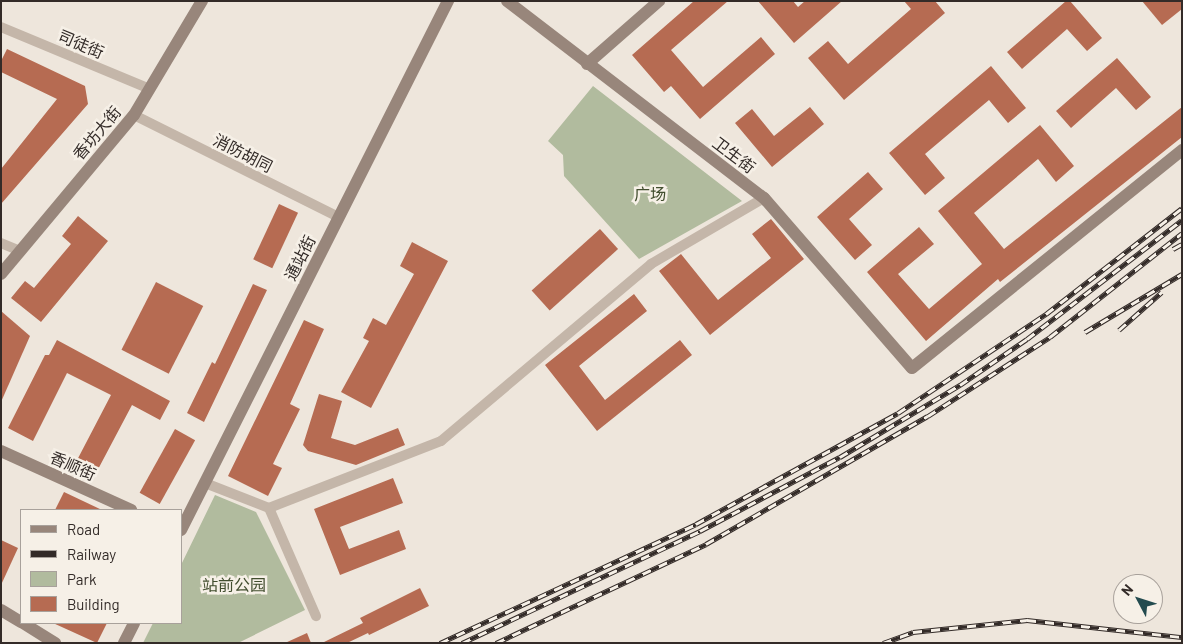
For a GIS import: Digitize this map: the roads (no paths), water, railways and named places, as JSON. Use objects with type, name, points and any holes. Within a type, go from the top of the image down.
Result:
[{"type":"street","name":"香坊大街","points":[[1,274],[134,115],[202,1]]},
{"type":"street","name":"通站街","points":[[182,528],[448,1]]},
{"type":"street","name":"卫生街","points":[[507,1],[764,198],[912,368],[1182,150]]},
{"type":"street","points":[[587,64],[659,1]]},
{"type":"street","name":"司徒街","points":[[1,27],[150,89]]},
{"type":"street","name":"消防胡同","points":[[134,115],[339,217]]},
{"type":"street","points":[[205,482],[269,508],[441,441],[651,264],[764,198]]},
{"type":"street","points":[[1,242],[20,251]]},
{"type":"street","name":"香顺街","points":[[1,451],[129,509]]},
{"type":"street","points":[[269,508],[316,616]]},
{"type":"street","points":[[1,610],[20,621]]},
{"type":"street","points":[[25,624],[55,643]]},
{"type":"street","points":[[124,643],[134,624]]},
{"type":"railway","points":[[440,643],[696,524],[898,413],[1046,314],[1182,208]]},
{"type":"railway","points":[[462,643],[700,531],[840,457],[960,385],[1027,339],[1182,220]]},
{"type":"railway","points":[[496,643],[706,544],[928,416],[1050,337],[1182,233]]},
{"type":"railway","points":[[1173,249],[1182,244]]},
{"type":"railway","points":[[1085,332],[1182,274]]},
{"type":"railway","points":[[1119,330],[1162,292]]},
{"type":"railway","points":[[883,643],[913,632],[1027,620],[1182,637]]},
{"type":"park label","name":"广场","points":[[650,194]]},
{"type":"park label","name":"站前公园","points":[[234,585]]}]
